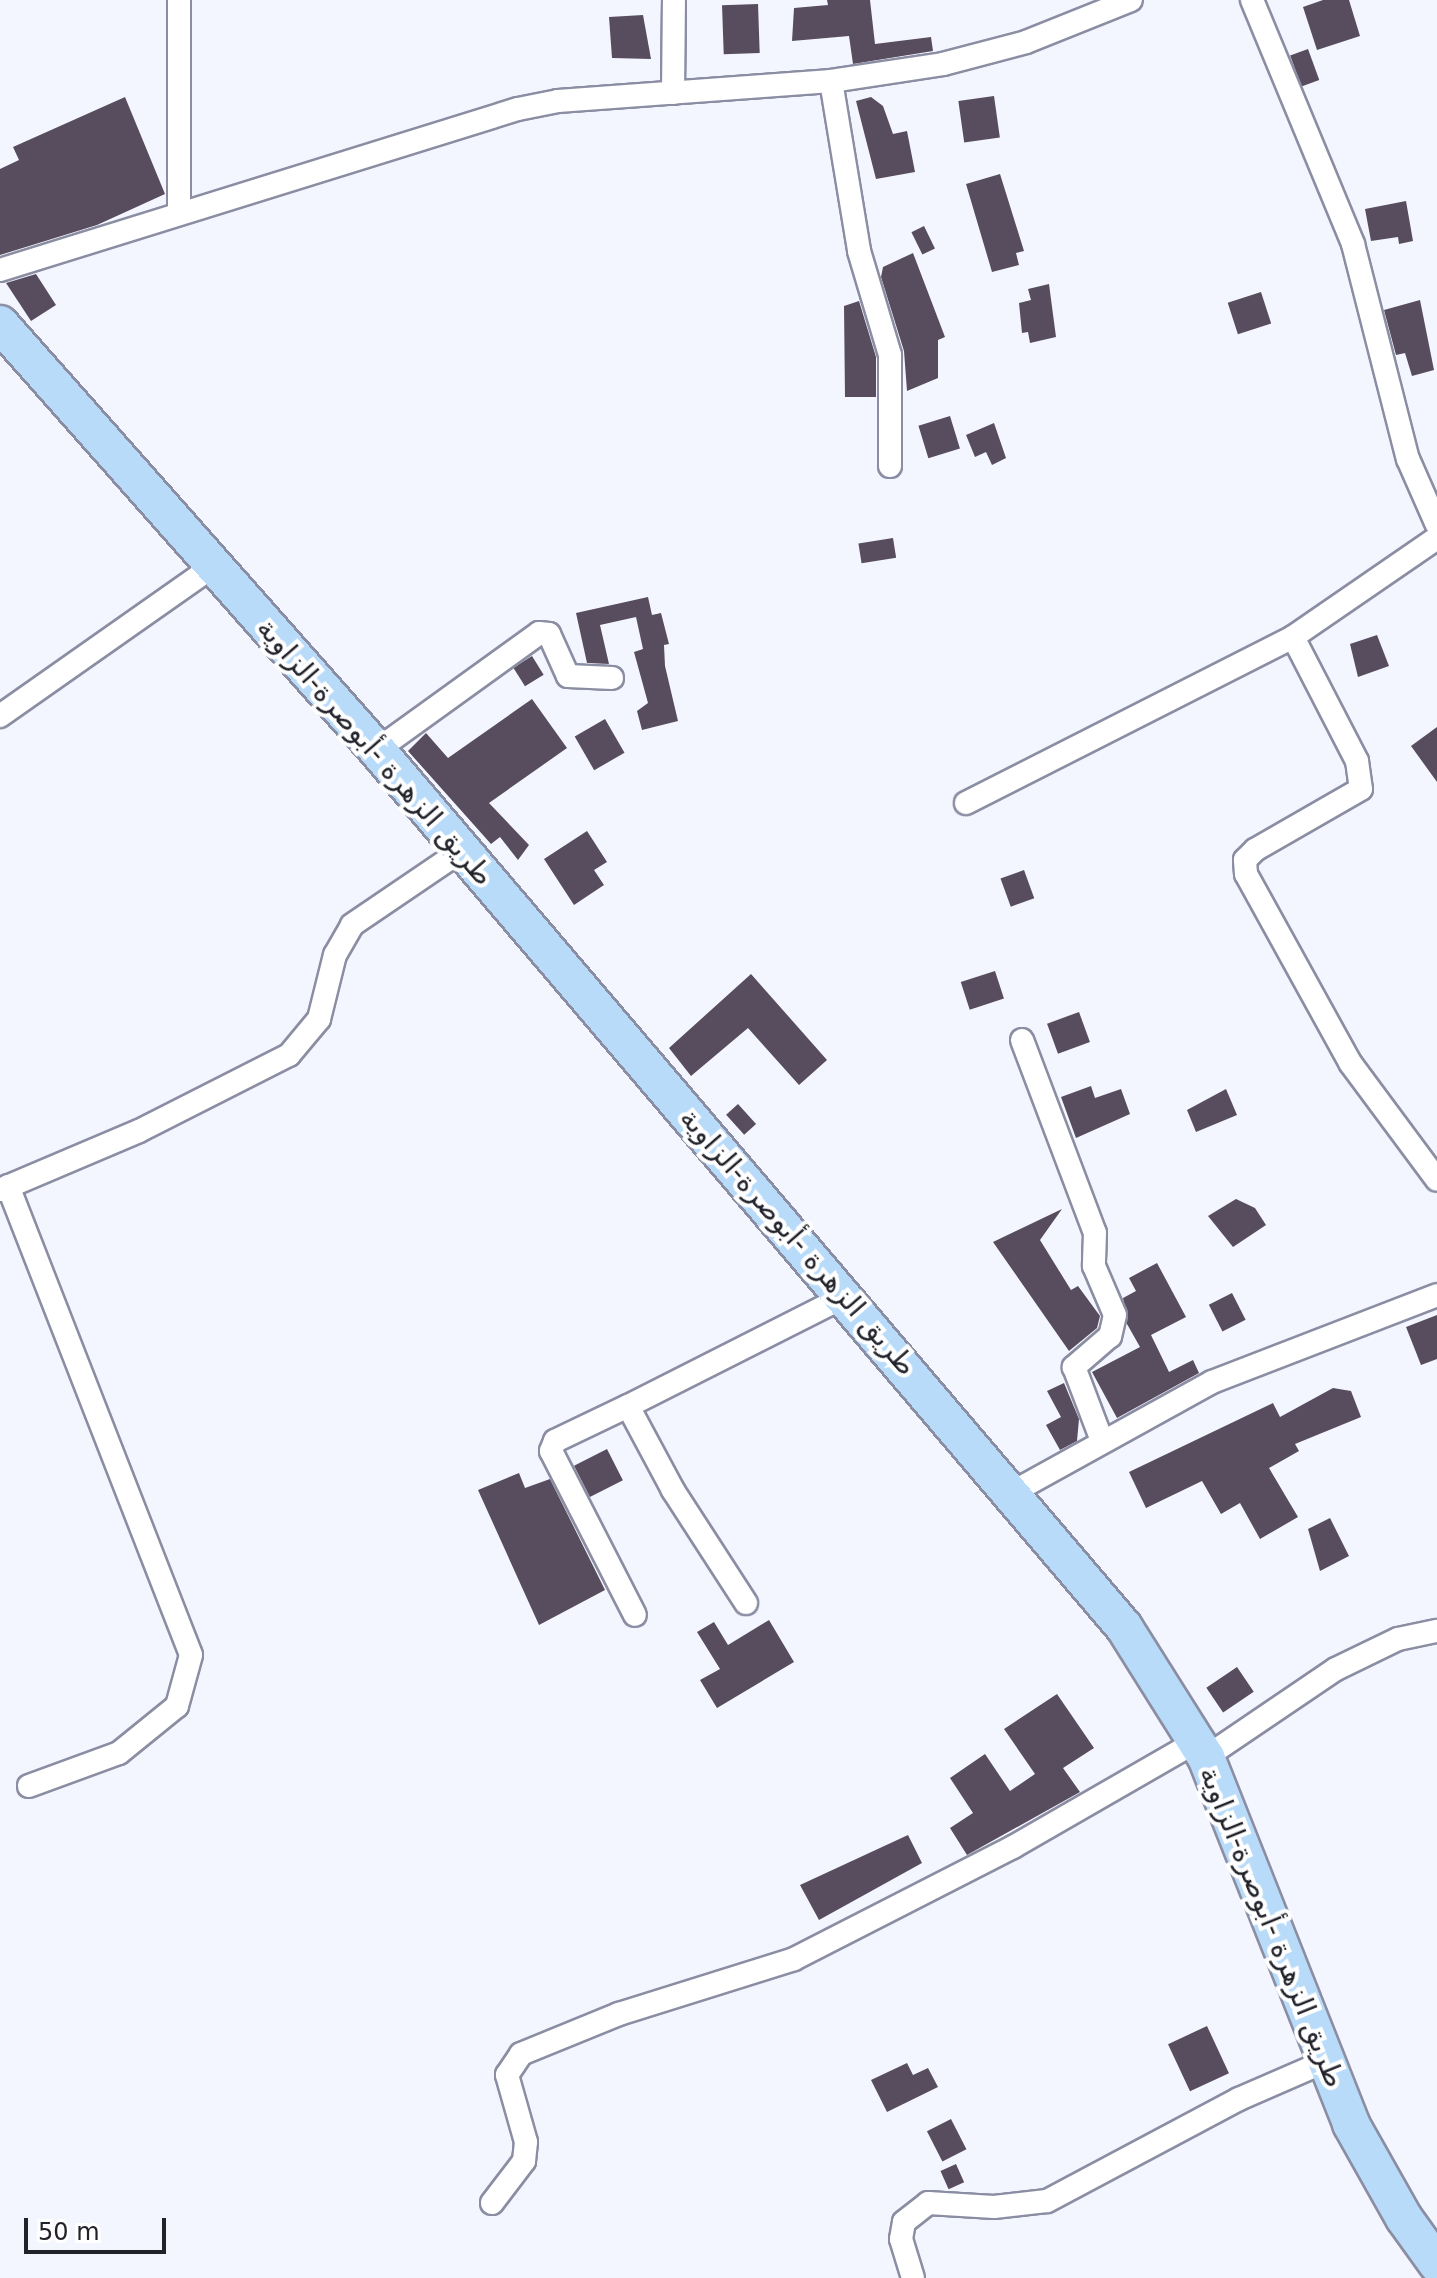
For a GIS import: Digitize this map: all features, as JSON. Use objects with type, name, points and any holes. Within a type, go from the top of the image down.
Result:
[{"type":"main road","name":"طريق الزهرة -أبوصرة-الزاوية","points":[[0,324],[377,750],[1013,1492],[1124,1627],[1201,1749],[1266,1900],[1324,2062],[1375,2171],[1437,2264]]},
{"type":"street","points":[[179,0],[179,213]]},
{"type":"street","points":[[673,93],[674,0]]},
{"type":"street","points":[[0,270],[518,109],[831,81],[943,64],[1026,42],[1131,0]]},
{"type":"street","points":[[1252,0],[1353,244],[1408,459],[1437,525]]},
{"type":"street","points":[[831,81],[862,264],[890,355],[890,466]]},
{"type":"street","points":[[966,803],[1293,637],[1437,538]]},
{"type":"street","points":[[0,716],[212,567]]},
{"type":"street","points":[[377,750],[539,633],[549,634],[568,676],[612,678]]},
{"type":"street","points":[[1293,637],[1357,761],[1361,789],[1255,850],[1245,860],[1246,874],[1351,1064],[1437,1180]]},
{"type":"street","points":[[29,1786],[119,1753],[177,1706],[191,1655],[4,1188],[139,1131],[289,1055],[319,1019],[335,955],[352,925],[461,851]]},
{"type":"street","points":[[1022,1040],[1095,1233],[1094,1266],[1115,1315],[1110,1336],[1074,1367],[1101,1438]]},
{"type":"street","points":[[1013,1492],[1101,1438],[1212,1382],[1437,1295]]},
{"type":"street","points":[[635,1615],[550,1448],[844,1297]]},
{"type":"street","points":[[628,1406],[673,1490],[746,1603]]},
{"type":"street","points":[[492,2203],[524,2161],[526,2142],[507,2075],[521,2054],[619,2014],[794,1959],[1201,1749],[1336,1669],[1398,1639],[1437,1631]]},
{"type":"street","points":[[913,2278],[901,2239],[904,2222],[928,2203],[994,2207],[1047,2201],[1239,2099],[1324,2062]]},
{"type":"building","points":[[827,0],[870,0],[875,44],[931,37],[933,51],[853,64],[849,36],[792,41],[794,8],[828,5]]},
{"type":"building","points":[[1323,0],[1349,0],[1360,36],[1317,50],[1303,7]]},
{"type":"building","points":[[758,4],[760,53],[724,54],[722,5]]},
{"type":"building","points":[[643,15],[651,59],[612,58],[609,17]]},
{"type":"building","points":[[1308,49],[1319,80],[1301,87],[1290,55]]},
{"type":"building","points":[[994,96],[1000,138],[964,143],[958,101]]},
{"type":"building","points":[[125,97],[165,194],[97,225],[0,255],[0,169],[19,160],[13,147]]},
{"type":"building","points":[[871,97],[883,106],[893,134],[907,131],[915,172],[876,179],[856,101]]},
{"type":"building","points":[[1000,174],[1024,251],[1016,253],[1019,265],[992,272],[966,184]]},
{"type":"building","points":[[1406,201],[1413,241],[1399,244],[1398,237],[1371,241],[1365,209]]},
{"type":"building","points":[[924,226],[935,248],[922,255],[911,232]]},
{"type":"building","points":[[913,253],[945,337],[938,340],[938,378],[907,391],[904,351],[881,277],[883,267]]},
{"type":"building","points":[[36,274],[56,305],[31,321],[6,283]]},
{"type":"building","points":[[1049,284],[1056,337],[1030,343],[1028,332],[1022,333],[1019,303],[1031,300],[1028,289]]},
{"type":"building","points":[[1261,292],[1271,323],[1238,334],[1228,303]]},
{"type":"building","points":[[1420,300],[1434,370],[1412,376],[1405,353],[1396,355],[1384,310]]},
{"type":"building","points":[[859,301],[876,357],[876,397],[845,397],[844,306]]},
{"type":"building","points":[[950,416],[960,449],[928,458],[918,426]]},
{"type":"building","points":[[994,423],[1006,458],[992,465],[986,452],[975,457],[966,435]]},
{"type":"building","points":[[893,538],[896,558],[862,563],[858,543]]},
{"type":"building","points":[[648,597],[652,615],[661,613],[669,644],[664,645],[665,666],[678,721],[642,730],[637,711],[648,703],[634,652],[643,649],[636,617],[600,625],[609,664],[587,663],[576,613]]},
{"type":"building","points":[[1377,635],[1389,666],[1358,677],[1350,644]]},
{"type":"building","points":[[532,656],[544,675],[525,686],[513,668]]},
{"type":"building","points":[[532,699],[567,748],[489,803],[529,845],[518,860],[500,837],[491,844],[408,751],[426,733],[448,758]]},
{"type":"building","points":[[605,719],[624,753],[594,770],[575,736]]},
{"type":"building","points":[[1437,727],[1437,782],[1411,746]]},
{"type":"building","points":[[587,831],[607,862],[594,870],[604,885],[574,905],[544,859]]},
{"type":"building","points":[[1024,870],[1034,898],[1011,907],[1001,879]]},
{"type":"building","points":[[995,971],[1004,999],[970,1010],[961,982]]},
{"type":"building","points":[[751,974],[827,1060],[799,1085],[748,1028],[691,1076],[669,1048]]},
{"type":"building","points":[[1079,1012],[1090,1042],[1058,1054],[1047,1024]]},
{"type":"building","points":[[1091,1086],[1095,1098],[1121,1089],[1130,1114],[1076,1138],[1061,1097]]},
{"type":"building","points":[[1226,1089],[1237,1115],[1196,1132],[1187,1110]]},
{"type":"building","points":[[738,1104],[756,1124],[744,1135],[726,1115]]},
{"type":"building","points":[[1236,1199],[1255,1208],[1266,1225],[1233,1247],[1208,1216]]},
{"type":"building","points":[[1062,1209],[1040,1240],[1071,1290],[1078,1286],[1100,1316],[1097,1328],[1069,1351],[993,1242]]},
{"type":"building","points":[[1157,1263],[1186,1317],[1151,1335],[1169,1372],[1193,1360],[1199,1373],[1117,1418],[1092,1372],[1140,1347],[1127,1324],[1123,1298],[1136,1291],[1129,1278]]},
{"type":"building","points":[[1232,1293],[1246,1320],[1222,1332],[1209,1305]]},
{"type":"building","points":[[1437,1315],[1437,1359],[1421,1365],[1406,1327]]},
{"type":"building","points":[[1064,1383],[1079,1419],[1077,1441],[1060,1450],[1046,1425],[1061,1417],[1047,1391]]},
{"type":"building","points":[[1333,1388],[1351,1391],[1361,1417],[1295,1444],[1299,1451],[1269,1468],[1298,1517],[1260,1539],[1240,1503],[1221,1514],[1202,1481],[1146,1508],[1129,1472],[1273,1403],[1280,1417]]},
{"type":"building","points":[[607,1449],[623,1480],[590,1497],[574,1466]]},
{"type":"building","points":[[519,1473],[525,1488],[550,1479],[605,1590],[539,1625],[478,1490]]},
{"type":"building","points":[[1330,1518],[1349,1556],[1320,1571],[1308,1529]]},
{"type":"building","points":[[769,1620],[794,1662],[717,1708],[700,1680],[720,1669],[697,1632],[714,1622],[728,1645]]},
{"type":"building","points":[[1237,1667],[1254,1692],[1223,1713],[1206,1688]]},
{"type":"building","points":[[1057,1694],[1094,1748],[1063,1768],[1080,1792],[967,1855],[950,1828],[973,1813],[950,1778],[985,1754],[1010,1791],[1035,1774],[1004,1729]]},
{"type":"building","points":[[908,1835],[922,1863],[819,1920],[800,1885]]},
{"type":"building","points":[[1207,2026],[1229,2073],[1190,2091],[1168,2044]]},
{"type":"building","points":[[907,2063],[913,2075],[928,2068],[938,2087],[887,2112],[871,2080]]},
{"type":"building","points":[[951,2119],[966,2149],[942,2162],[927,2131]]},
{"type":"building","points":[[956,2164],[964,2182],[949,2189],[940,2171]]}]
